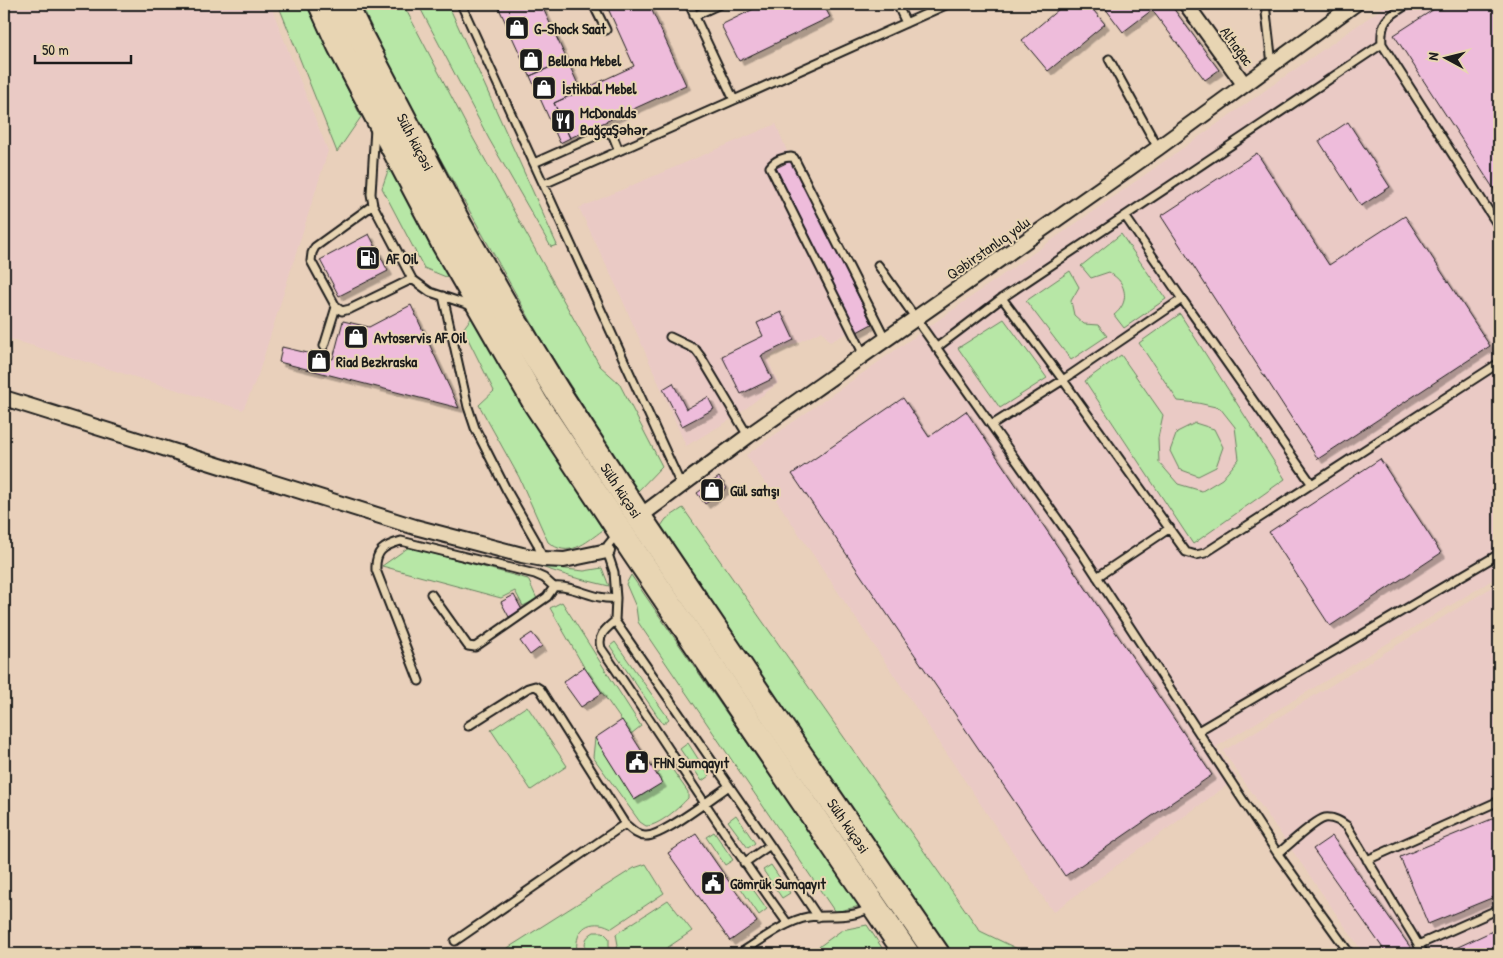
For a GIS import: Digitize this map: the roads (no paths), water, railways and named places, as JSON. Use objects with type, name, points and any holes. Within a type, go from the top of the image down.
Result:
[{"type":"highway","name":"Sülh küçəsi","points":[[321,4],[340,46],[443,242],[536,404],[907,954]]},
{"type":"highway","name":"Sülh küçəsi","points":[[346,4],[360,37],[461,228],[557,391],[639,517],[937,954]]},
{"type":"highway","points":[[620,531],[639,517]]},
{"type":"street","name":"Altıağac","points":[[1186,4],[1244,84]]},
{"type":"street","name":"Qəbirstanlıq yolu","points":[[639,517],[748,436],[1158,148],[1355,4]]},
{"type":"street","points":[[4,398],[415,528],[543,559],[571,559],[607,551]]},
{"type":"lane","points":[[461,4],[681,485]]},
{"type":"lane","points":[[593,4],[606,30]]},
{"type":"lane","points":[[689,4],[734,100]]},
{"type":"lane","points":[[694,16],[720,4]]},
{"type":"lane","points":[[898,4],[906,23]]},
{"type":"lane","points":[[544,184],[948,4]]},
{"type":"lane","points":[[1265,4],[1272,64]]},
{"type":"lane","points":[[1408,4],[1386,20],[1381,31],[1382,44],[1499,227]]},
{"type":"lane","points":[[936,348],[1002,298],[1382,44]]},
{"type":"lane","points":[[1108,59],[1158,148]]},
{"type":"lane","points":[[376,115],[373,205],[412,279],[430,292],[482,310]]},
{"type":"lane","points":[[534,163],[606,131],[613,136],[619,151]]},
{"type":"lane","points":[[864,355],[770,167],[774,163],[791,156],[794,158],[886,340]]},
{"type":"lane","points":[[373,205],[316,247],[312,253],[311,261],[336,307],[342,311],[350,309],[412,279]]},
{"type":"lane","points":[[1125,216],[1311,483]]},
{"type":"lane","points":[[878,265],[1081,552],[1278,854],[1350,954]]},
{"type":"lane","points":[[443,296],[468,407],[475,428],[506,489],[537,543],[543,559]]},
{"type":"lane","points":[[1002,298],[1186,552],[1196,555],[1204,553],[1499,363]]},
{"type":"lane","points":[[992,425],[1063,380],[1182,299]]},
{"type":"lane","points":[[324,346],[336,307]]},
{"type":"lane","points":[[670,337],[695,349],[748,436]]},
{"type":"lane","points":[[1097,577],[1170,528]]},
{"type":"lane","points":[[620,531],[612,538],[607,551],[614,572],[615,621],[818,917]]},
{"type":"lane","points":[[419,681],[376,570],[376,563],[381,550],[388,544],[401,541],[535,574],[544,578],[554,587],[570,588],[601,598],[616,598]]},
{"type":"lane","points":[[1198,731],[1499,554]]},
{"type":"lane","points":[[431,594],[468,646],[475,647],[547,598],[554,587]]},
{"type":"lane","points":[[615,621],[601,633],[599,642],[601,648],[744,863],[788,924]]},
{"type":"lane","points":[[468,726],[528,688],[535,686],[540,689],[625,824],[636,834],[654,835],[666,829],[729,786]]},
{"type":"lane","points":[[1366,860],[1499,801]]},
{"type":"lane","points":[[1278,854],[1316,823],[1326,818],[1337,820],[1347,826],[1424,954]]},
{"type":"lane","points":[[456,941],[625,824]]},
{"type":"lane","points":[[744,863],[770,845]]},
{"type":"lane","points":[[739,954],[788,924],[798,920],[853,915],[874,906]]},
{"type":"lane","points":[[1418,945],[1499,909]]},
{"type":"place","name":"G-Shock Saat","points":[[517,28]]},
{"type":"place","name":"Bellona Mebel","points":[[531,60]]},
{"type":"place","name":"İstikbal Mebel","points":[[544,88]]},
{"type":"place","name":"McDonalds BağçaŞəhər","points":[[563,121]]},
{"type":"place","name":"AF Oil","points":[[368,258]]},
{"type":"place","name":"Avtoservis AF Oil","points":[[356,337]]},
{"type":"place","name":"Riad Bezkraska","points":[[319,361]]},
{"type":"place","name":"Gül satışı","points":[[712,490]]},
{"type":"place","name":"FHN Sumqayıt","points":[[637,762]]},
{"type":"place","name":"Gömrük Sumqayıt","points":[[713,883]]}]
